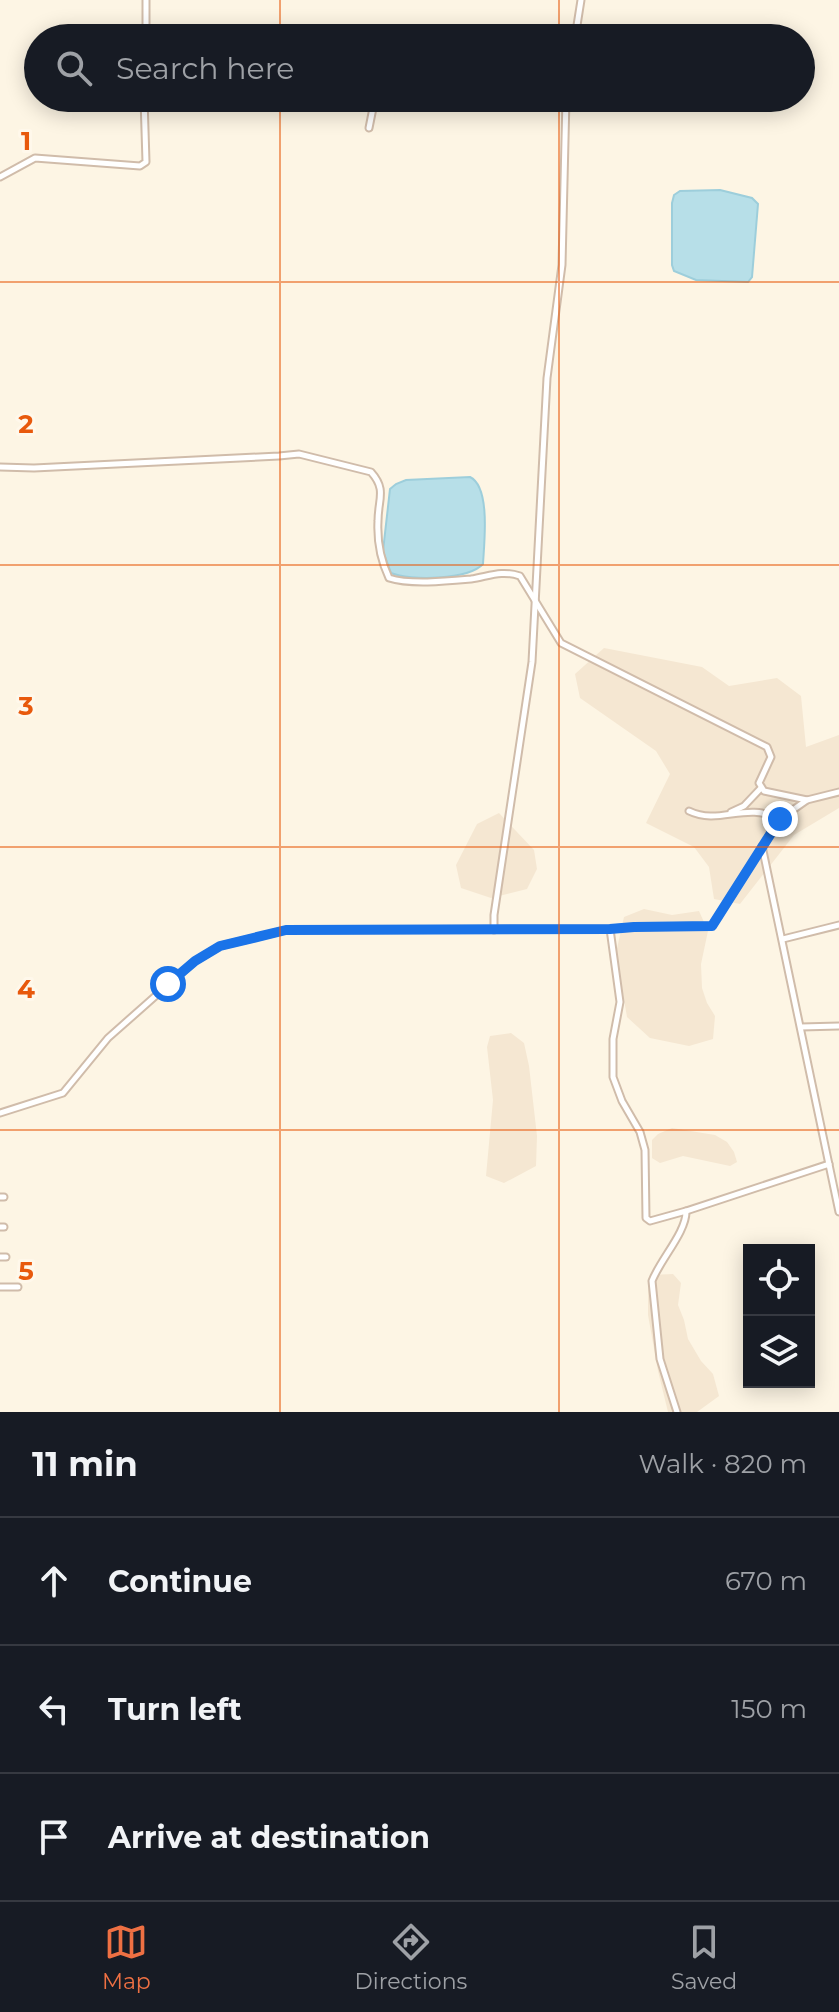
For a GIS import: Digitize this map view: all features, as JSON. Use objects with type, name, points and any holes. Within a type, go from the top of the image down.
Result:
[{"type":"street","points":[[146,0],[146,24]]},
{"type":"street","points":[[577,24],[581,0]]},
{"type":"street","points":[[0,177],[35,158],[140,166],[146,162],[145,112]]},
{"type":"street","points":[[369,128],[372,112]]},
{"type":"street","points":[[494,930],[532,662],[547,378],[562,265],[566,112]]},
{"type":"street","points":[[0,467],[34,468],[294,453],[371,472],[380,483],[379,537],[381,558],[389,578],[414,581],[473,579],[497,572],[520,576],[561,643],[767,747],[771,757],[759,783],[761,788],[807,800]]},
{"type":"street","points":[[723,815],[744,806],[761,788]]},
{"type":"street","points":[[0,1113],[63,1093],[108,1038],[195,961],[220,946],[286,930],[712,926],[780,819],[807,800],[839,792]]},
{"type":"street","points":[[689,811],[696,817],[751,810],[780,819]]},
{"type":"street","points":[[762,846],[839,1212]]},
{"type":"street","points":[[783,939],[839,925]]},
{"type":"street","points":[[610,929],[620,1002],[613,1039],[613,1077],[622,1101],[640,1132],[645,1150],[646,1218],[650,1221],[686,1211],[829,1164]]},
{"type":"street","points":[[801,1027],[839,1026]]},
{"type":"street","points":[[677,1412],[660,1359],[652,1281],[682,1226],[686,1211]]},
{"type":"street","points":[[0,1287],[18,1287]]},
{"type":"shaded area","points":[[604,648],[702,667],[729,686],[777,678],[801,696],[806,747],[839,735],[839,808],[794,835],[740,904],[714,899],[709,867],[694,847],[646,823],[670,774],[656,751],[580,698],[575,674]]},
{"type":"shaded area","points":[[499,813],[534,850],[537,869],[527,889],[491,898],[461,888],[456,865],[477,824]]},
{"type":"shaded area","points":[[644,909],[672,915],[699,911],[708,931],[701,964],[702,988],[715,1016],[713,1039],[689,1046],[650,1038],[627,1017],[616,953],[624,917]]},
{"type":"shaded area","points":[[511,1033],[524,1043],[529,1066],[537,1136],[536,1166],[504,1183],[486,1176],[493,1100],[487,1047],[490,1036]]},
{"type":"shaded area","points":[[672,1128],[715,1135],[727,1142],[737,1162],[730,1166],[683,1156],[660,1163],[652,1158],[652,1140]]},
{"type":"shaded area","points":[[673,1274],[681,1283],[678,1305],[688,1339],[713,1374],[719,1396],[697,1412],[668,1412],[648,1315],[651,1275]]},
{"type":"water","points":[[720,190],[752,198],[758,204],[752,277],[748,282],[696,280],[674,271],[672,265],[674,195],[680,191]]},
{"type":"water","points":[[470,477],[477,483],[484,504],[483,564],[465,573],[438,578],[391,573],[383,551],[390,489],[406,480]]},
{"type":"route","points":[[168,984],[195,961],[220,946],[286,930],[712,926],[780,819]]}]
